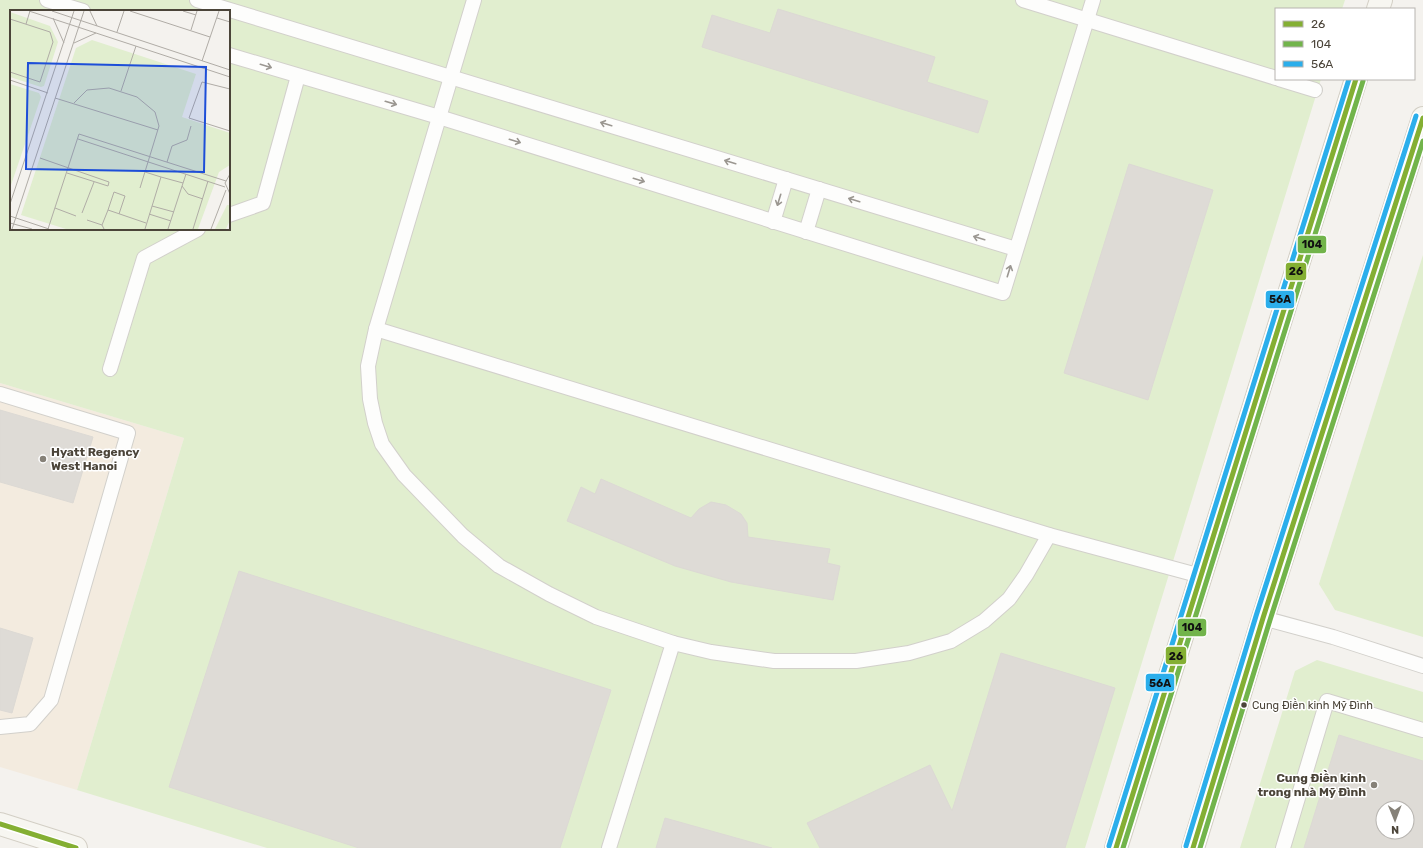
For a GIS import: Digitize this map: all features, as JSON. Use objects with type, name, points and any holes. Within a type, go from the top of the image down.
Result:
[{"type":"street","points":[[1116,848],[1356,80]]},
{"type":"street","points":[[1193,848],[1263,618],[1423,118]]},
{"type":"street","points":[[0,824],[76,848]]},
{"type":"lane","points":[[47,0],[80,10]]},
{"type":"lane","points":[[197,0],[230,10]]},
{"type":"lane","points":[[474,0],[376,329],[368,366],[370,399],[375,423],[382,444],[404,475],[462,536],[499,566],[549,594],[596,617],[673,643],[711,652],[774,661],[856,661],[910,653],[951,641],[984,621],[1009,599],[1026,575],[1049,535]]},
{"type":"lane","points":[[1023,0],[1275,78]]},
{"type":"lane","points":[[230,55],[439,117],[1003,293],[1093,0]]},
{"type":"lane","points":[[230,10],[1016,249]]},
{"type":"lane","points":[[230,215],[263,203],[298,76]]},
{"type":"lane","points":[[1282,80],[1315,90]]},
{"type":"lane","points":[[773,222],[786,179]]},
{"type":"lane","points":[[806,232],[819,189]]},
{"type":"lane","points":[[110,369],[144,258],[196,230]]},
{"type":"lane","points":[[376,329],[1049,535],[1201,576]]},
{"type":"lane","points":[[0,394],[128,433],[50,700],[30,724],[0,727]]},
{"type":"lane","points":[[1263,618],[1332,637],[1423,666]]},
{"type":"lane","points":[[609,848],[673,643]]},
{"type":"lane","points":[[1283,848],[1327,700],[1423,730]]},
{"type":"shaded area","points":[[0,383],[184,438],[77,790],[0,767]]},
{"type":"green space","points":[[0,0],[1345,0],[1342,8],[1275,8],[1275,80],[1321,80],[1085,848],[267,848],[77,790],[184,438],[0,383]]},
{"type":"green space","points":[[1423,255],[1423,637],[1335,610],[1319,584]]},
{"type":"green space","points":[[1317,660],[1423,692],[1423,848],[1240,848],[1295,671]]},
{"type":"building","points":[[778,9],[935,57],[927,82],[988,101],[978,133],[702,47],[712,15],[770,33]]},
{"type":"building","points":[[1129,164],[1213,190],[1148,400],[1064,373]]},
{"type":"building","name":"Hyatt Regency West Hanoi","points":[[0,410],[93,437],[73,503],[0,482]]},
{"type":"building","points":[[601,479],[691,518],[699,509],[711,502],[726,505],[741,514],[747,523],[748,537],[830,549],[827,563],[840,566],[833,600],[731,582],[675,566],[567,521],[581,487],[595,494]]},
{"type":"building","points":[[239,571],[611,690],[560,848],[359,848],[169,787]]},
{"type":"building","points":[[0,628],[33,638],[12,713],[0,710]]},
{"type":"building","points":[[1001,653],[1115,688],[1065,848],[820,848],[807,823],[930,765],[952,811]]},
{"type":"building","name":"Cung Điền kinh trong nhà Mỹ Đình","points":[[1339,735],[1423,761],[1423,848],[1304,848]]},
{"type":"building","points":[[665,818],[772,848],[656,848]]},
{"type":"transit line","name":"56A","points":[[1109,846],[1349,80]]},
{"type":"transit line","name":"26","points":[[1116,848],[1356,80]]},
{"type":"transit line","name":"104","points":[[1123,848],[1363,81]]},
{"type":"transit line","name":"56A","points":[[1186,846],[1256,616],[1416,116]]},
{"type":"transit line","name":"26","points":[[1193,848],[1263,618],[1423,118]]},
{"type":"transit line","name":"104","points":[[1200,848],[1270,620],[1423,141]]},
{"type":"transit line","name":"26","points":[[0,824],[76,848]]},
{"type":"place","name":"Hyatt Regency West Hanoi","points":[[43,459]]},
{"type":"place","name":"Cung Điền kinh Mỹ Đình","points":[[1244,705]]},
{"type":"place","name":"Cung Điền kinh trong nhà Mỹ Đình","points":[[1374,785]]}]
